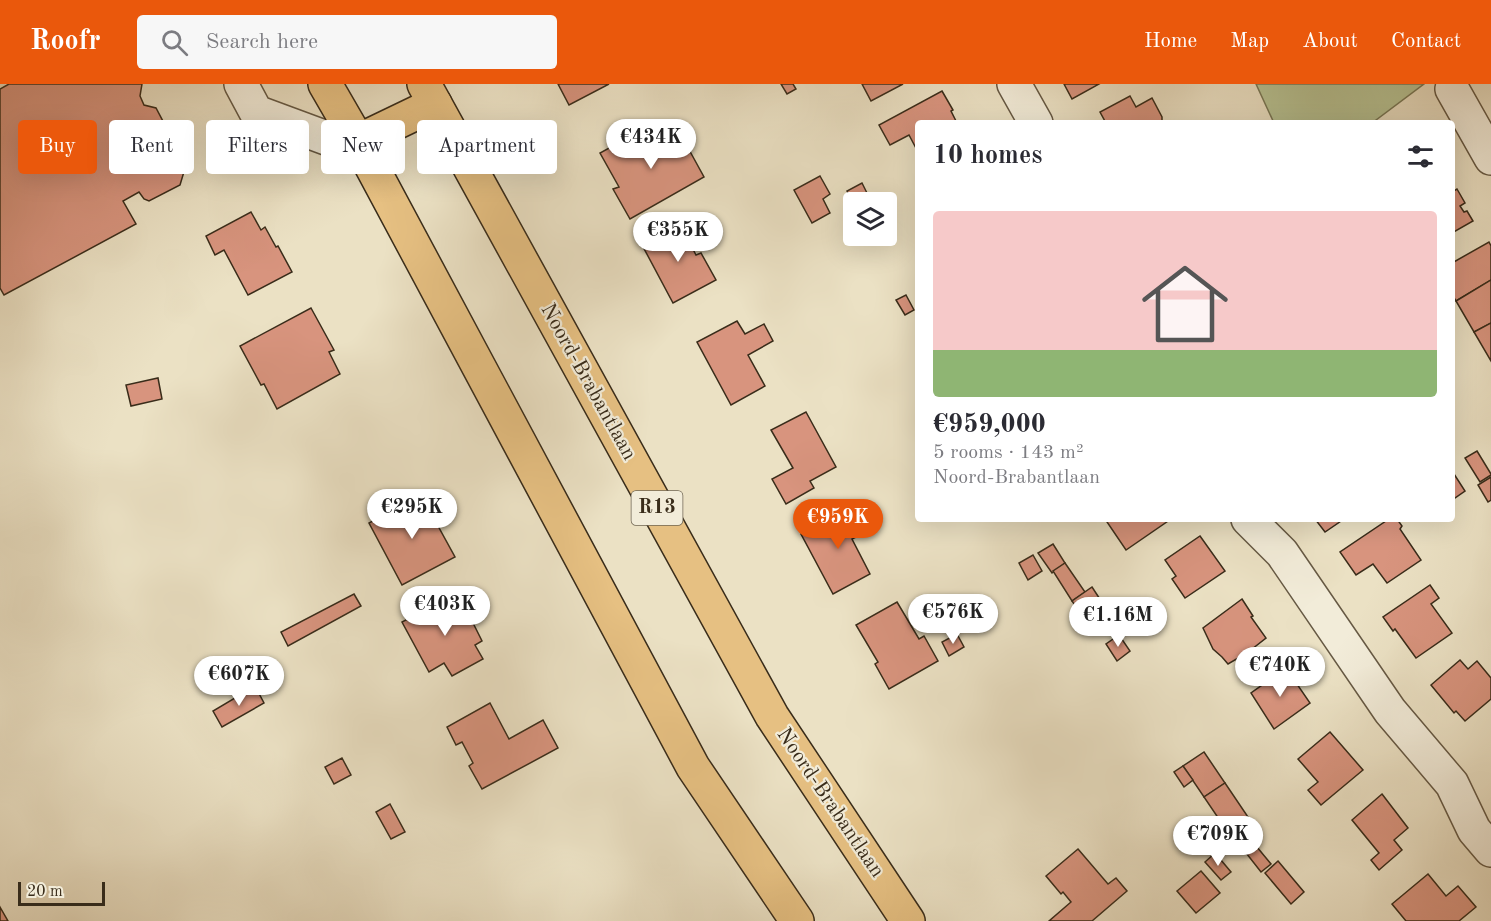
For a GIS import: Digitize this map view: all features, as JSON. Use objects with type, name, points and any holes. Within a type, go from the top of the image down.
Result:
[{"type":"main road","points":[[325,84],[346,120]]},
{"type":"main road","points":[[390,120],[429,94]]},
{"type":"main road","name":"Noord-Brabantlaan","points":[[429,94],[772,716],[908,921]]},
{"type":"main road","points":[[376,174],[693,766],[797,921]]},
{"type":"street","points":[[241,84],[256,112],[321,136]]},
{"type":"street","points":[[1014,84],[1034,120]]},
{"type":"street","points":[[1452,89],[1491,158]]},
{"type":"street","points":[[1251,522],[1282,553],[1390,711],[1452,784],[1474,830],[1491,850]]},
{"type":"green space","points":[[1256,84],[1424,84],[1376,120],[1273,120]]},
{"type":"building","points":[[9,84],[142,84],[140,96],[144,105],[156,108],[162,120],[109,120],[109,174],[183,174],[180,185],[149,201],[144,199],[139,192],[123,201],[136,224],[4,295],[0,288],[0,89]]},
{"type":"building","points":[[558,84],[609,84],[569,105]]},
{"type":"building","points":[[781,84],[793,84],[796,89],[787,94]]},
{"type":"building","points":[[862,84],[903,84],[871,101]]},
{"type":"building","points":[[1064,84],[1099,84],[1072,99]]},
{"type":"building","points":[[942,91],[953,110],[951,111],[956,120],[915,120],[915,146],[909,135],[890,145],[879,125]]},
{"type":"building","points":[[1130,96],[1136,107],[1152,98],[1162,120],[1104,120],[1100,112]]},
{"type":"building","points":[[676,126],[704,177],[630,219],[613,189],[619,187],[600,153],[640,131],[646,142]]},
{"type":"building","points":[[820,176],[830,194],[823,199],[830,213],[812,223],[794,190]]},
{"type":"building","points":[[862,183],[866,192],[848,192]]},
{"type":"building","points":[[1457,189],[1465,203],[1460,206],[1464,212],[1467,211],[1473,221],[1455,231],[1455,190]]},
{"type":"building","points":[[251,212],[261,230],[265,227],[276,247],[278,246],[292,272],[248,295],[224,250],[215,255],[206,236]]},
{"type":"building","points":[[679,222],[696,255],[701,253],[716,280],[673,303],[641,243]]},
{"type":"building","points":[[1489,242],[1491,280],[1456,301],[1455,261]]},
{"type":"building","points":[[1491,280],[1491,323],[1474,332],[1456,301]]},
{"type":"building","points":[[906,295],[914,310],[905,315],[896,300]]},
{"type":"building","points":[[311,308],[334,350],[329,352],[340,374],[277,409],[240,346]]},
{"type":"building","points":[[737,321],[745,334],[764,324],[773,341],[748,355],[765,386],[731,405],[697,342]]},
{"type":"building","points":[[1491,323],[1491,361],[1474,332]]},
{"type":"building","points":[[158,378],[162,399],[131,406],[126,385]]},
{"type":"building","points":[[806,412],[836,467],[810,481],[814,488],[786,504],[772,479],[793,468],[771,430]]},
{"type":"building","points":[[1477,451],[1491,474],[1480,482],[1465,458]]},
{"type":"building","points":[[1455,476],[1465,491],[1455,498]]},
{"type":"building","points":[[1491,477],[1491,500],[1488,502],[1478,485]]},
{"type":"building","points":[[421,495],[455,557],[402,585],[369,523]]},
{"type":"building","points":[[852,506],[866,532],[852,539],[870,574],[833,594],[801,534]]},
{"type":"building","points":[[1107,522],[1167,522],[1126,550]]},
{"type":"building","points":[[1317,522],[1340,522],[1325,532]]},
{"type":"building","points":[[1385,522],[1399,522],[1402,526],[1400,529],[1421,560],[1387,583],[1373,564],[1356,575],[1340,552]]},
{"type":"building","points":[[1200,536],[1225,571],[1185,598],[1172,579],[1176,576],[1165,560]]},
{"type":"building","points":[[1053,544],[1065,563],[1052,573],[1038,553]]},
{"type":"building","points":[[1033,555],[1042,571],[1028,580],[1019,563]]},
{"type":"building","points":[[1065,563],[1085,592],[1072,601],[1053,571]]},
{"type":"building","points":[[1430,585],[1439,598],[1431,604],[1452,633],[1416,658],[1395,629],[1393,631],[1383,617]]},
{"type":"building","points":[[1092,587],[1109,613],[1089,626],[1072,601]]},
{"type":"building","points":[[354,594],[361,606],[288,646],[281,632]]},
{"type":"building","points":[[452,595],[462,613],[467,611],[482,641],[475,645],[483,659],[452,676],[444,663],[429,672],[402,622]]},
{"type":"building","points":[[1242,599],[1266,638],[1228,664],[1213,649],[1203,628]]},
{"type":"building","points":[[897,602],[919,639],[924,636],[938,661],[889,689],[875,664],[878,662],[856,625]]},
{"type":"building","points":[[957,634],[964,647],[949,656],[942,642]]},
{"type":"building","points":[[1119,635],[1130,651],[1117,661],[1106,644]]},
{"type":"building","points":[[1460,660],[1468,669],[1477,661],[1491,678],[1491,699],[1465,721],[1456,711],[1454,713],[1431,685]]},
{"type":"building","points":[[1286,668],[1310,703],[1274,729],[1251,693]]},
{"type":"building","points":[[255,686],[264,703],[222,727],[213,711]]},
{"type":"building","points":[[490,703],[509,739],[543,720],[558,748],[482,789],[469,766],[473,763],[462,742],[456,745],[447,727]]},
{"type":"building","points":[[1330,732],[1363,770],[1321,805],[1308,790],[1318,782],[1298,759]]},
{"type":"building","points":[[1204,752],[1225,783],[1204,797],[1183,766]]},
{"type":"building","points":[[342,758],[351,775],[334,784],[325,767]]},
{"type":"building","points":[[1183,766],[1193,780],[1184,787],[1174,772]]},
{"type":"building","points":[[1225,783],[1248,817],[1227,831],[1204,797]]},
{"type":"building","points":[[1382,794],[1408,828],[1394,840],[1402,850],[1379,870],[1371,860],[1379,853],[1352,820]]},
{"type":"building","points":[[390,804],[405,832],[391,839],[376,812]]},
{"type":"building","points":[[1252,841],[1271,864],[1261,872],[1243,849]]},
{"type":"building","points":[[1078,849],[1108,884],[1116,878],[1127,891],[1092,921],[1049,921],[1071,902],[1046,876]]},
{"type":"building","points":[[1215,853],[1231,872],[1221,880],[1205,862]]},
{"type":"building","points":[[1278,861],[1304,892],[1291,904],[1265,873]]},
{"type":"building","points":[[1201,871],[1220,893],[1196,913],[1177,891]]},
{"type":"building","points":[[1428,874],[1446,896],[1458,886],[1476,907],[1459,921],[1406,921],[1392,904]]},
{"type":"building","points":[[0,907],[8,921],[0,921]]}]
